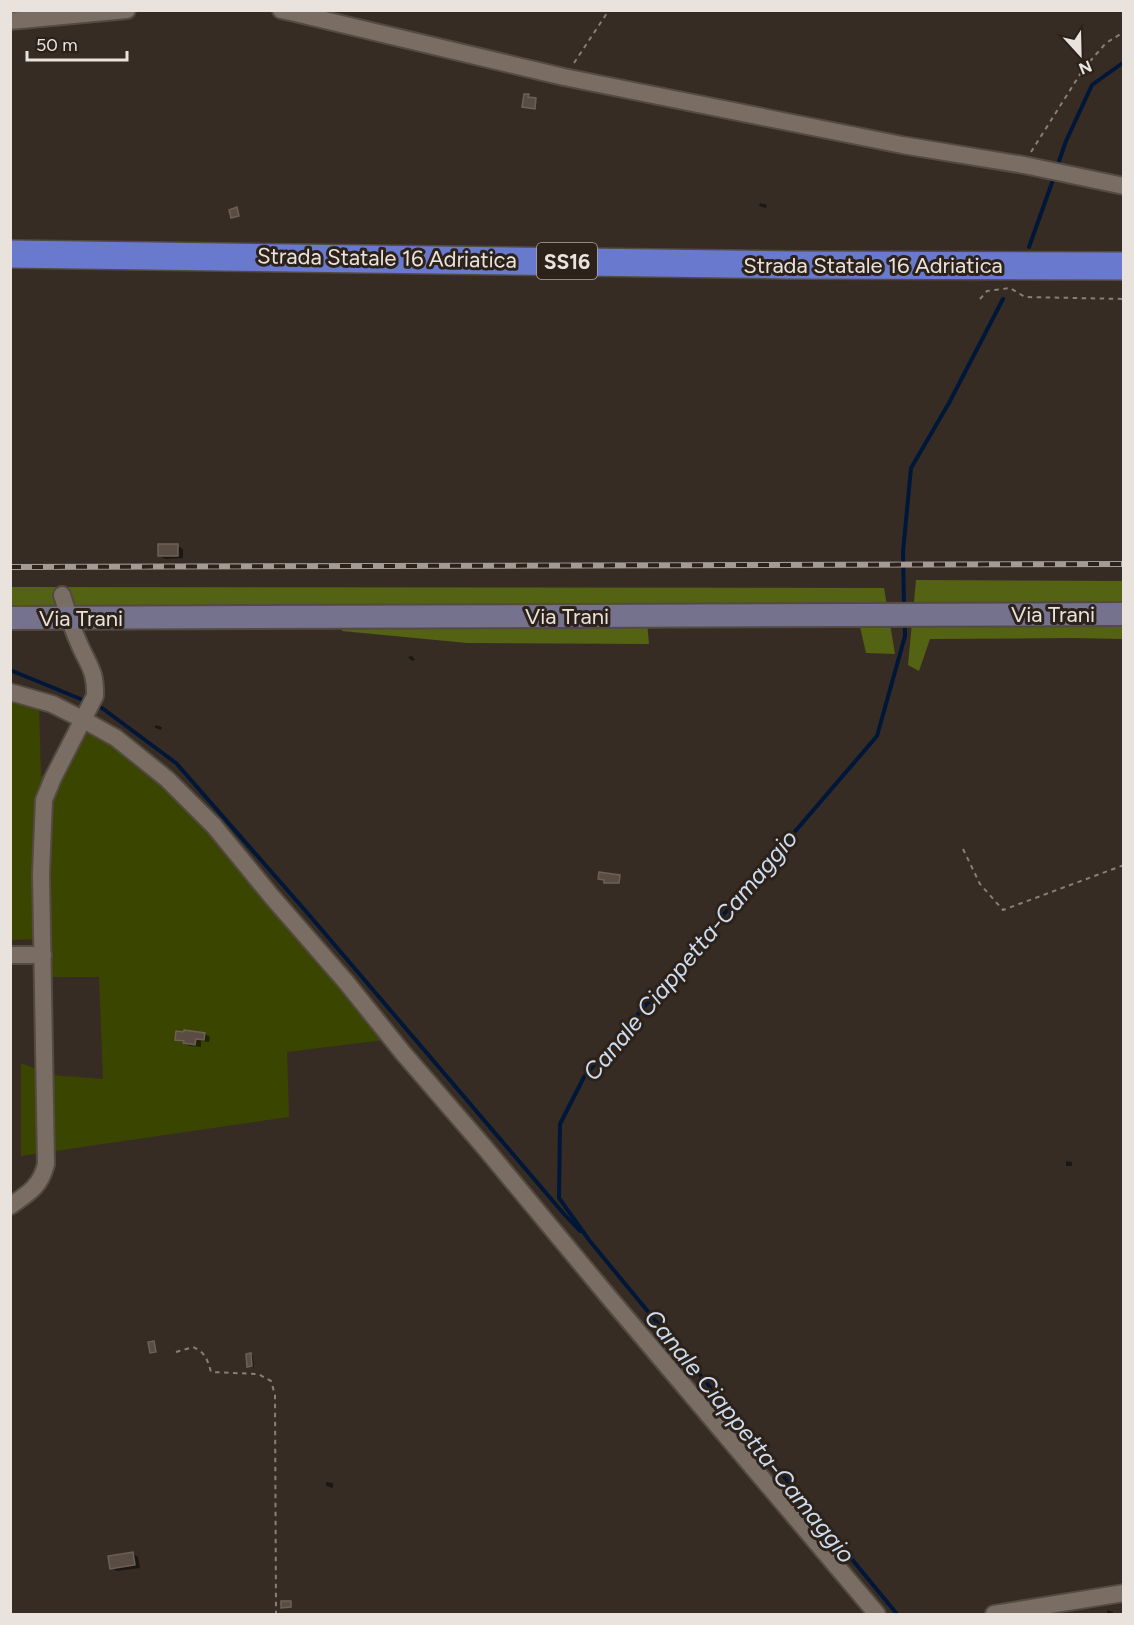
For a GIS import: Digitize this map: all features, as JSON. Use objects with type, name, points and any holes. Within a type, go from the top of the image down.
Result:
[{"type":"highway","name":"Strada Statale 16 Adriatica","points":[[10,254],[803,265],[1124,266]]},
{"type":"highway","name":"Strada Statale 16 Adriatica","points":[[10,270],[1124,279]]},
{"type":"main road","name":"Via Trani","points":[[10,618],[1124,614]]},
{"type":"street","points":[[10,21],[127,10]]},
{"type":"street","points":[[281,10],[564,77],[902,145],[1030,166],[1124,186]]},
{"type":"street","points":[[10,1206],[30,1192],[43,1177],[46,1164],[41,874],[44,800],[52,778],[88,708],[95,682],[92,668],[80,647],[62,595]]},
{"type":"street","points":[[10,692],[52,704],[88,708],[116,738],[159,772],[214,826],[877,1614]]},
{"type":"street","points":[[10,955],[42,955]]},
{"type":"street","points":[[994,1614],[1124,1593]]},
{"type":"path","points":[[564,77],[609,10]]},
{"type":"path","points":[[1030,166],[1049,121],[1084,68],[1106,43],[1124,32]]},
{"type":"path","points":[[980,299],[987,291],[1010,288],[1025,297],[1124,299]]},
{"type":"path","points":[[963,849],[980,884],[1003,910],[1124,865]]},
{"type":"path","points":[[176,1352],[193,1347],[202,1352],[211,1372],[258,1374],[271,1381],[275,1395],[276,1614]]},
{"type":"green space","points":[[916,580],[1123,581],[1123,639],[930,639],[919,671],[908,665]]},
{"type":"green space","points":[[11,587],[884,588],[895,654],[866,653],[860,627],[861,606],[646,610],[649,644],[467,643],[342,631],[343,608],[11,610]]},
{"type":"green space","points":[[10,700],[39,706],[41,777],[87,731],[135,762],[208,831],[384,1040],[287,1052],[289,1117],[21,1156],[21,1063],[51,1075],[103,1079],[99,977],[49,977],[48,939],[11,940]]},
{"type":"building","points":[[524,94],[536,98],[535,109],[522,107]]},
{"type":"building","points":[[237,207],[239,216],[231,218],[229,210]]},
{"type":"building","points":[[158,544],[178,544],[178,556],[158,556]]},
{"type":"building","points":[[599,872],[620,875],[619,883],[604,883],[604,880],[598,879]]},
{"type":"building","points":[[184,1030],[205,1033],[204,1040],[196,1039],[195,1045],[175,1040],[176,1031],[184,1032]]},
{"type":"building","points":[[154,1341],[156,1352],[150,1353],[148,1342]]},
{"type":"building","points":[[251,1353],[252,1366],[247,1367],[246,1354]]},
{"type":"building","points":[[133,1552],[135,1565],[110,1569],[108,1556]]},
{"type":"building","points":[[281,1601],[291,1601],[291,1607],[281,1608]]},
{"type":"waterway","name":"Canale Ciappetta-Camaggio","points":[[1057,167],[1066,141],[1092,85],[1124,62]]},
{"type":"waterway","name":"Canale Ciappetta-Camaggio","points":[[1029,247],[1054,177]]},
{"type":"waterway","name":"Canale Ciappetta-Camaggio","points":[[904,607],[903,552],[911,468],[949,403],[1003,299]]},
{"type":"waterway","name":"Canale Ciappetta-Camaggio","points":[[897,1614],[589,1240],[559,1198],[560,1124],[584,1077],[877,736],[905,636],[905,624]]},
{"type":"waterway","points":[[10,670],[88,702]]},
{"type":"waterway","points":[[95,705],[176,763],[580,1231]]},
{"type":"railway","points":[[10,567],[1124,564]]}]
